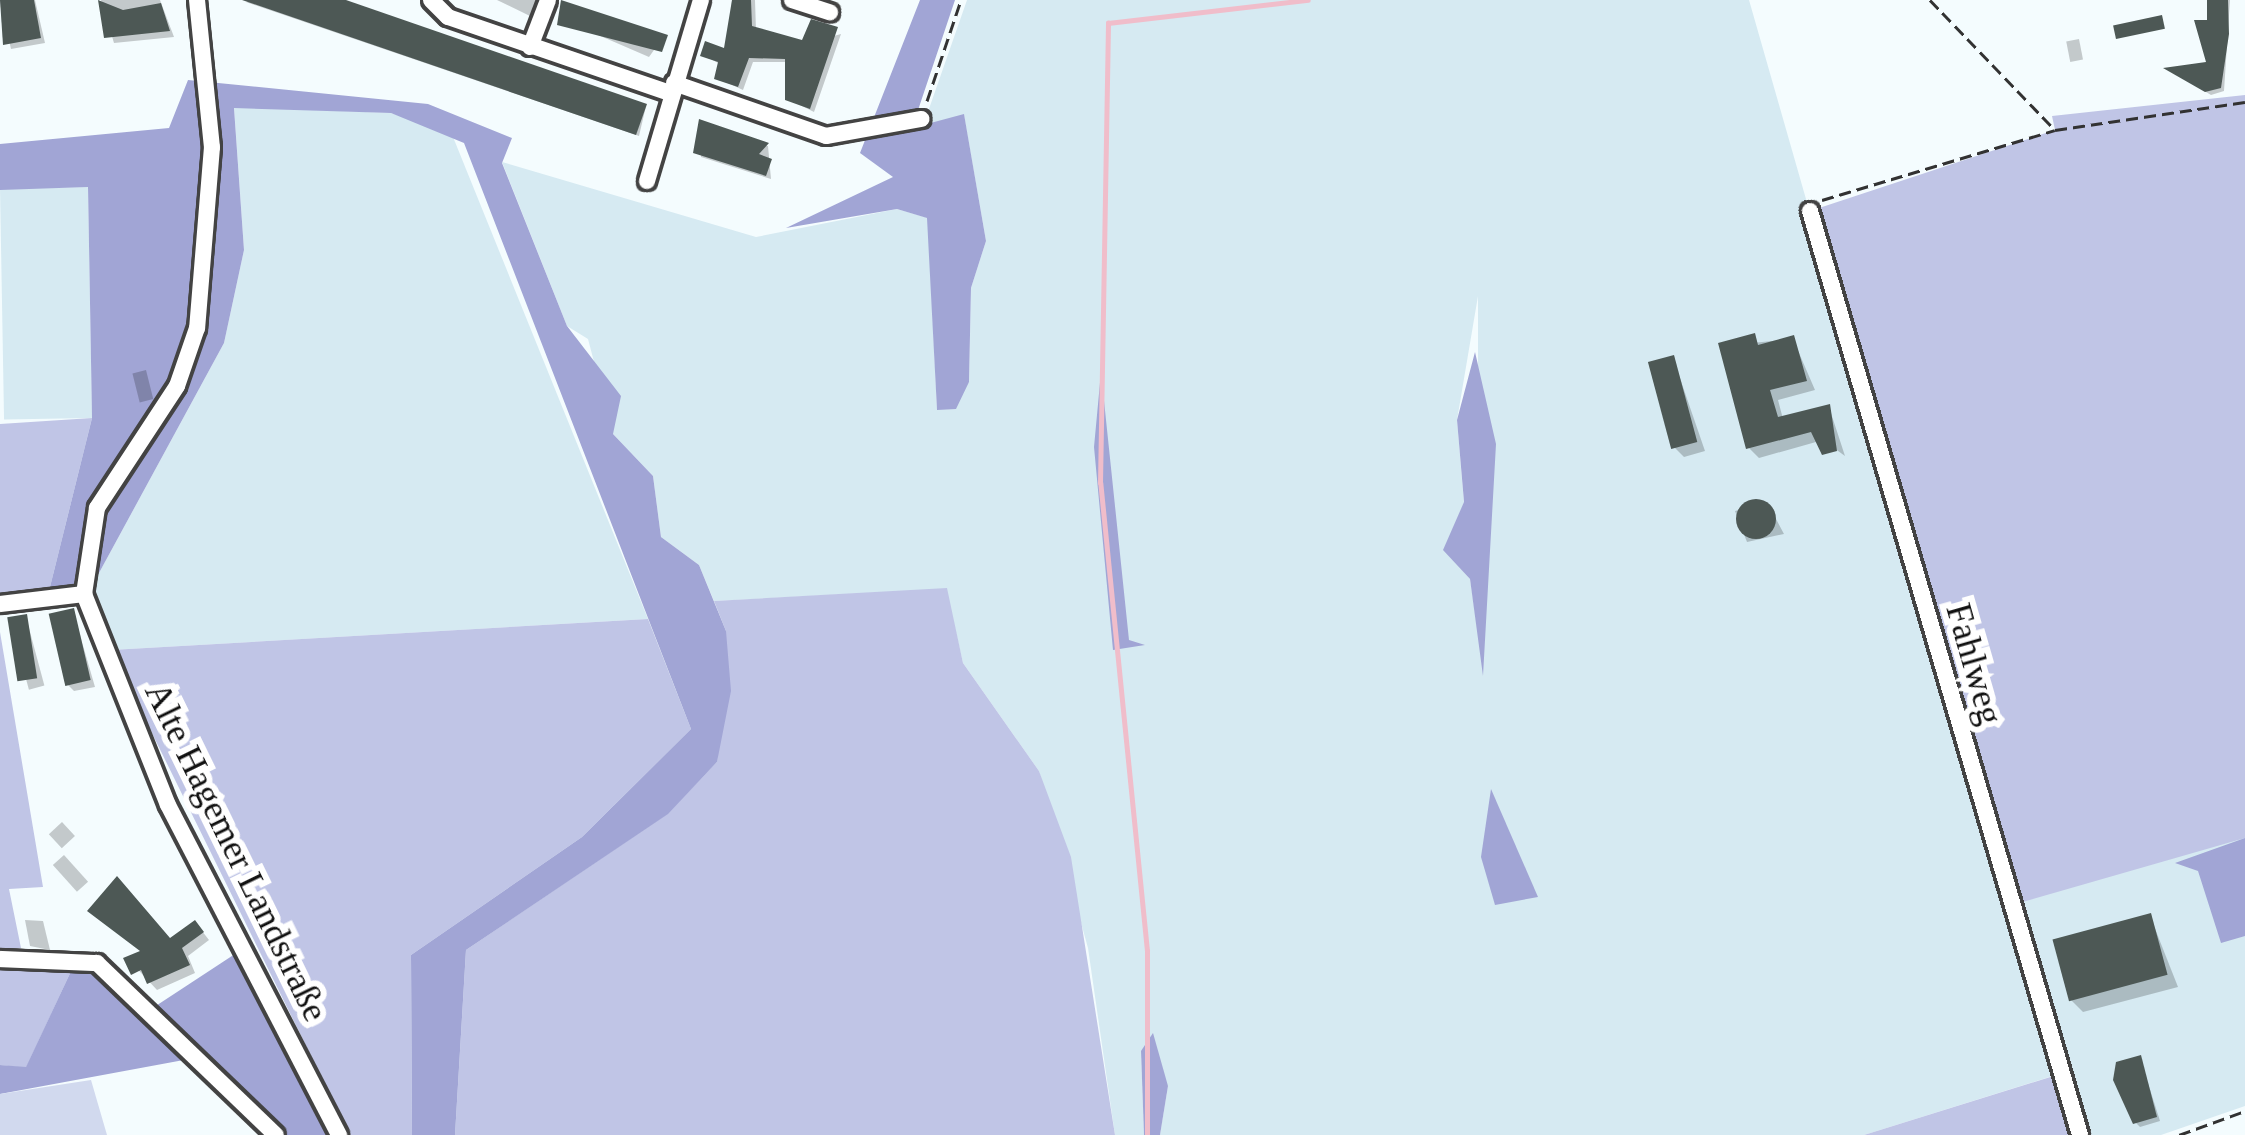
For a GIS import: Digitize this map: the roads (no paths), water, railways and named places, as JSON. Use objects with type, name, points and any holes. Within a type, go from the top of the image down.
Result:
[{"type":"street","points":[[0,604],[84,594],[97,508],[177,386],[197,328],[212,147],[197,0]]},
{"type":"street","points":[[431,0],[530,46],[826,136],[921,119]]},
{"type":"street","points":[[530,46],[548,0]]},
{"type":"street","points":[[647,181],[670,87],[701,0]]},
{"type":"street","points":[[792,0],[830,12]]},
{"type":"street","name":"Fahlweg","points":[[1810,211],[2080,1135]]},
{"type":"street","name":"Alte Hagemer Landstraße","points":[[84,594],[168,805],[339,1135]]},
{"type":"street","points":[[0,959],[49,952],[97,962],[276,1135]]},
{"type":"waterway","points":[[1147,1135],[1147,951],[1100,483],[1108,23],[1308,0]]}]
